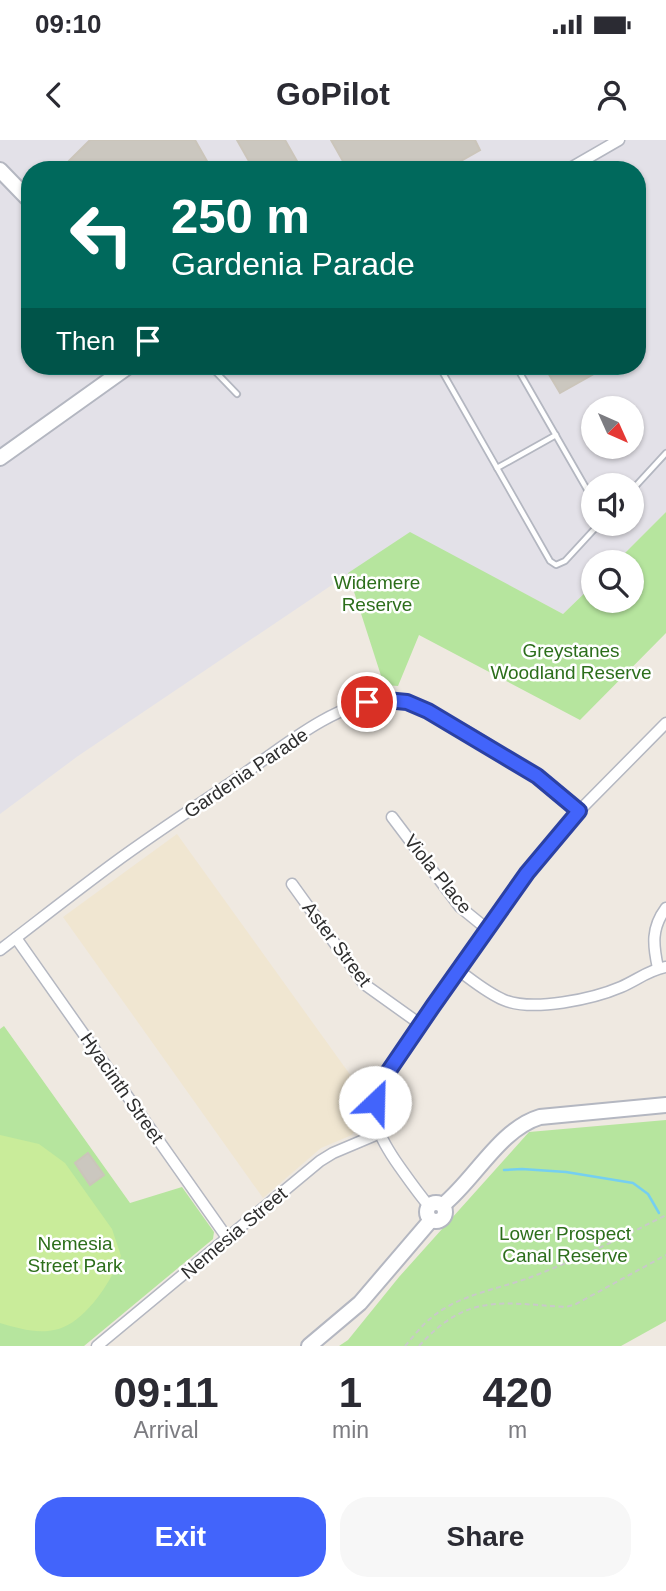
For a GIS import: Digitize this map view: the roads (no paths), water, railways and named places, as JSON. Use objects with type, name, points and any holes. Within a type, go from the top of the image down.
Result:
[{"type":"street","points":[[583,161],[619,140]]},
{"type":"street","points":[[0,170],[21,192]]},
{"type":"street","points":[[0,458],[116,375]]},
{"type":"street","name":"Gardenia Parade","points":[[0,950],[138,846],[259,764],[335,713],[367,702],[407,702],[428,711],[537,776],[579,811]]},
{"type":"street","points":[[434,1210],[378,1133],[374,1113],[377,1092],[420,1024],[527,873],[579,811],[666,723]]},
{"type":"street","name":"Viola Place","points":[[392,817],[460,907],[487,929]]},
{"type":"street","name":"Aster Street","points":[[292,884],[364,984],[420,1024]]},
{"type":"street","points":[[458,970],[504,1000],[521,1004],[552,1002],[602,993],[662,967],[653,936],[655,925],[666,908]]},
{"type":"street","name":"Hyacinth Street","points":[[16,938],[228,1239]]},
{"type":"street","points":[[309,1346],[360,1303],[434,1210],[526,1122],[540,1117],[666,1105]]},
{"type":"street","name":"Nemesia Street","points":[[96,1346],[324,1158],[378,1133]]},
{"type":"lane","points":[[219,375],[237,394]]},
{"type":"lane","points":[[444,375],[553,564],[565,561],[588,536]]},
{"type":"lane","points":[[521,375],[581,479]]},
{"type":"lane","points":[[497,468],[556,435]]},
{"type":"lane","points":[[644,477],[666,453]]},
{"type":"waterway","points":[[504,1170],[566,1172],[633,1183],[648,1194],[659,1213]]},
{"type":"park label","name":"Widemere Reserve","points":[[377,593]]},
{"type":"park label","name":"Greystanes Woodland Reserve","points":[[571,661]]},
{"type":"park label","name":"Lower Prospect Canal Reserve","points":[[565,1244]]},
{"type":"park label","name":"Nemesia Street Park","points":[[75,1254]]}]
